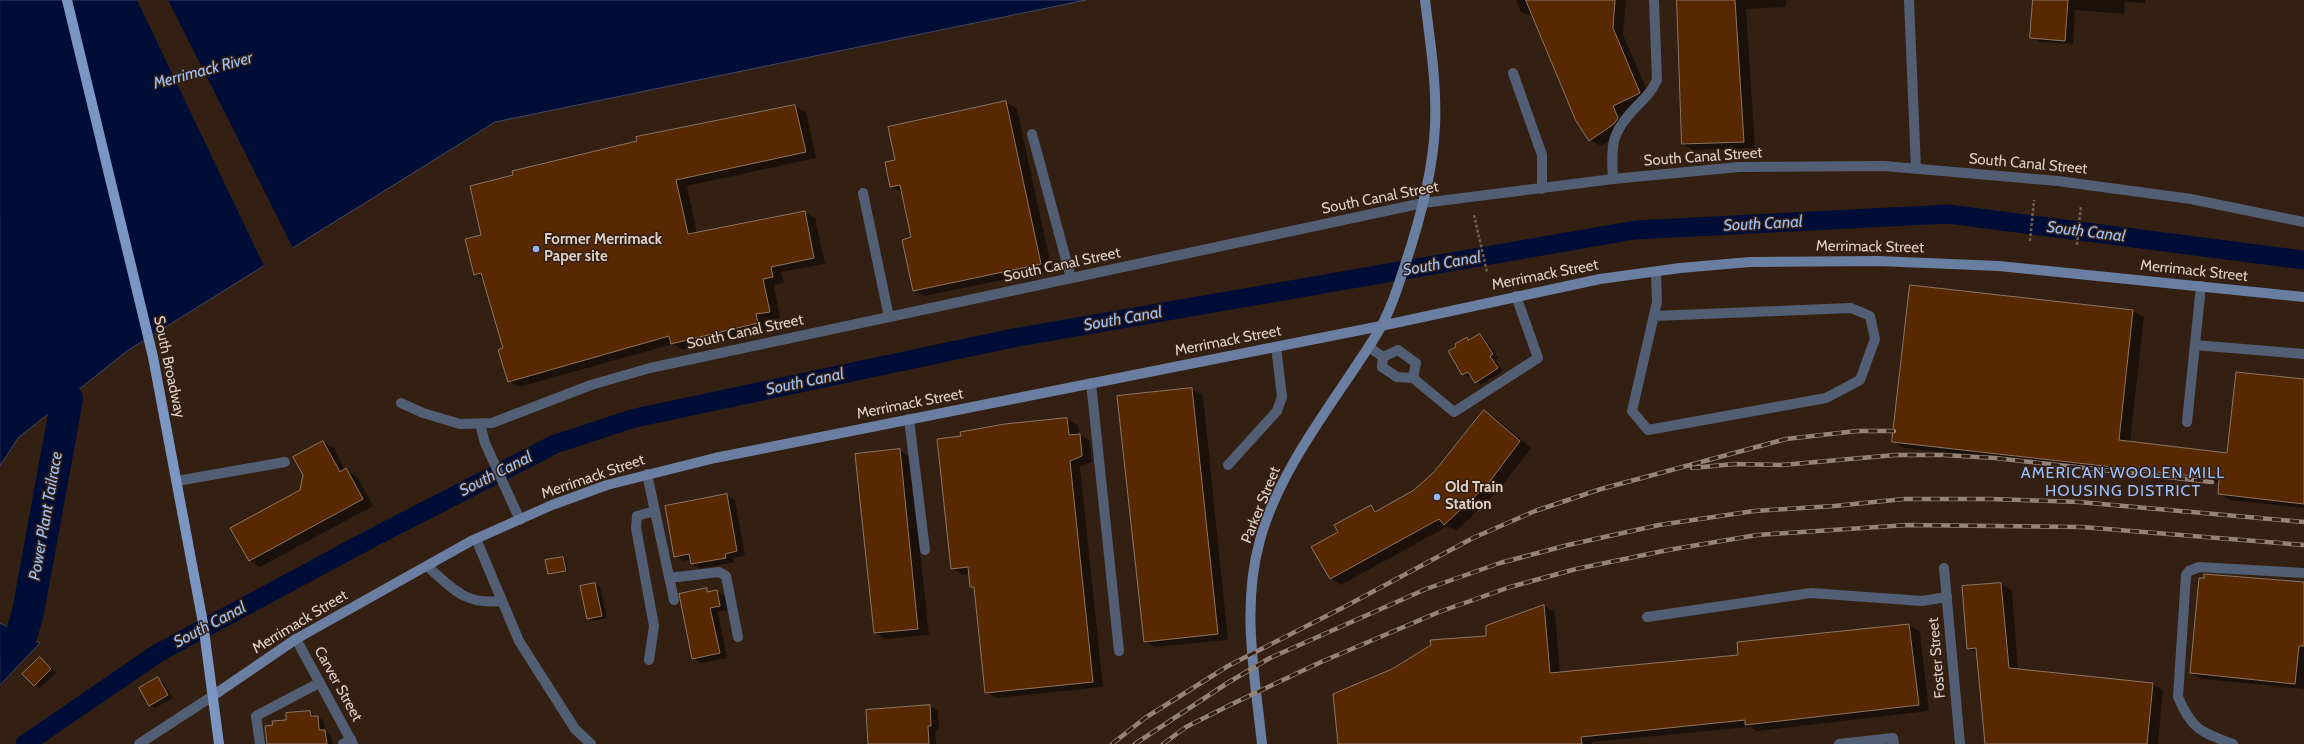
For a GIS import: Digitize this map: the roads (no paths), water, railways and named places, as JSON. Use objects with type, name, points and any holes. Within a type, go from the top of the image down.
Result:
[{"type":"main road","name":"South Broadway","points":[[67,0],[153,357],[210,667],[219,744]]},
{"type":"main road","name":"Parker Street","points":[[1262,744],[1249,632],[1253,569],[1260,538],[1290,471],[1369,347],[1391,306],[1420,223],[1431,165],[1435,126],[1432,48],[1425,0]]},
{"type":"main road","name":"Merrimack Street","points":[[214,695],[296,639],[476,539],[552,505],[607,485],[715,458],[1381,326],[1600,279],[1750,262],[1878,261],[1999,266],[2304,297]]},
{"type":"street","points":[[1613,179],[1612,143],[1617,131],[1626,118],[1653,89],[1657,80],[1658,70],[1654,0]]},
{"type":"street","points":[[1909,0],[1916,169]]},
{"type":"street","points":[[1513,73],[1542,155],[1542,189]]},
{"type":"street","points":[[1032,134],[1071,278]]},
{"type":"street","name":"South Canal Street","points":[[401,403],[423,413],[460,424],[492,423],[591,385],[650,368],[1423,203],[1613,179],[1739,167],[1884,166],[2058,180],[2191,199],[2304,222]]},
{"type":"street","points":[[863,193],[889,317]]},
{"type":"street","points":[[1654,316],[1851,308],[1870,316],[1875,339],[1860,380],[1826,398],[1648,430],[1632,411],[1657,302],[1656,272]]},
{"type":"street","points":[[2187,422],[2201,286]]},
{"type":"street","points":[[1383,357],[1382,367],[1396,377],[1413,378],[1454,412],[1538,358],[1516,296]]},
{"type":"street","points":[[2195,345],[2304,354]]},
{"type":"street","points":[[1228,465],[1277,411],[1282,397],[1276,347]]},
{"type":"street","points":[[1369,347],[1383,357]]},
{"type":"street","points":[[1383,357],[1398,350],[1416,363],[1413,378]]},
{"type":"street","points":[[1091,383],[1118,651]]},
{"type":"street","points":[[909,420],[925,550]]},
{"type":"street","points":[[480,424],[485,443],[520,520]]},
{"type":"street","points":[[177,481],[285,462]]},
{"type":"street","points":[[647,474],[674,600]]},
{"type":"street","points":[[650,660],[654,626],[636,528],[637,516],[655,511]]},
{"type":"street","points":[[476,539],[519,641],[575,729],[591,744]]},
{"type":"street","points":[[2233,744],[2202,732],[2186,716],[2178,697],[2186,575],[2189,571],[2199,566],[2304,573]]},
{"type":"street","points":[[428,567],[465,597],[483,603],[501,601]]},
{"type":"street","name":"Foster Street","points":[[1944,568],[1960,744]]},
{"type":"street","points":[[669,578],[719,572],[726,576],[738,637]]},
{"type":"street","points":[[1647,617],[1811,593],[1922,601],[1947,597]]},
{"type":"street","name":"Carver Street","points":[[296,639],[320,683],[349,742]]},
{"type":"street","points":[[260,744],[256,716],[320,683]]},
{"type":"street","points":[[139,744],[214,695]]},
{"type":"street","points":[[1839,744],[1893,738],[1894,744]]},
{"type":"water","name":"Merrimack River","points":[[0,0],[1086,0],[495,122],[127,351],[18,438],[0,466]]},
{"type":"water","points":[[0,623],[40,643],[0,685]]},
{"type":"waterway","name":"South Canal","points":[[25,744],[158,653],[374,537],[555,444],[635,418],[1013,338],[1635,230],[1948,214],[2304,260]]},
{"type":"waterway","name":"Power Plant Tailrace","points":[[22,633],[28,612],[67,399]]},
{"type":"railway","points":[[1112,744],[1145,718],[1228,666],[1346,606],[1473,538],[1535,511],[1601,489],[1786,439],[1857,431],[1894,431]]},
{"type":"railway","points":[[1692,468],[1734,464],[1782,465],[1895,455],[1943,455],[1995,458],[2212,482]]},
{"type":"railway","points":[[1135,744],[1229,682],[1270,658],[1426,589],[1500,563],[1568,545],[1659,525],[1754,511],[1834,506],[1904,499],[1991,499],[2079,502],[2304,522]]},
{"type":"railway","points":[[1163,744],[1186,727],[1232,704],[1321,662],[1439,612],[1510,587],[1576,569],[1668,550],[1757,535],[1908,525],[2082,527],[2304,545]]},
{"type":"place","name":"Former Merrimack Paper site","points":[[536,249]]},
{"type":"place","name":"Old Train Station","points":[[1437,497]]},
{"type":"district","name":"AMERICAN WOOLEN MILL HOUSING DISTRICT","points":[[2123,482]]}]
